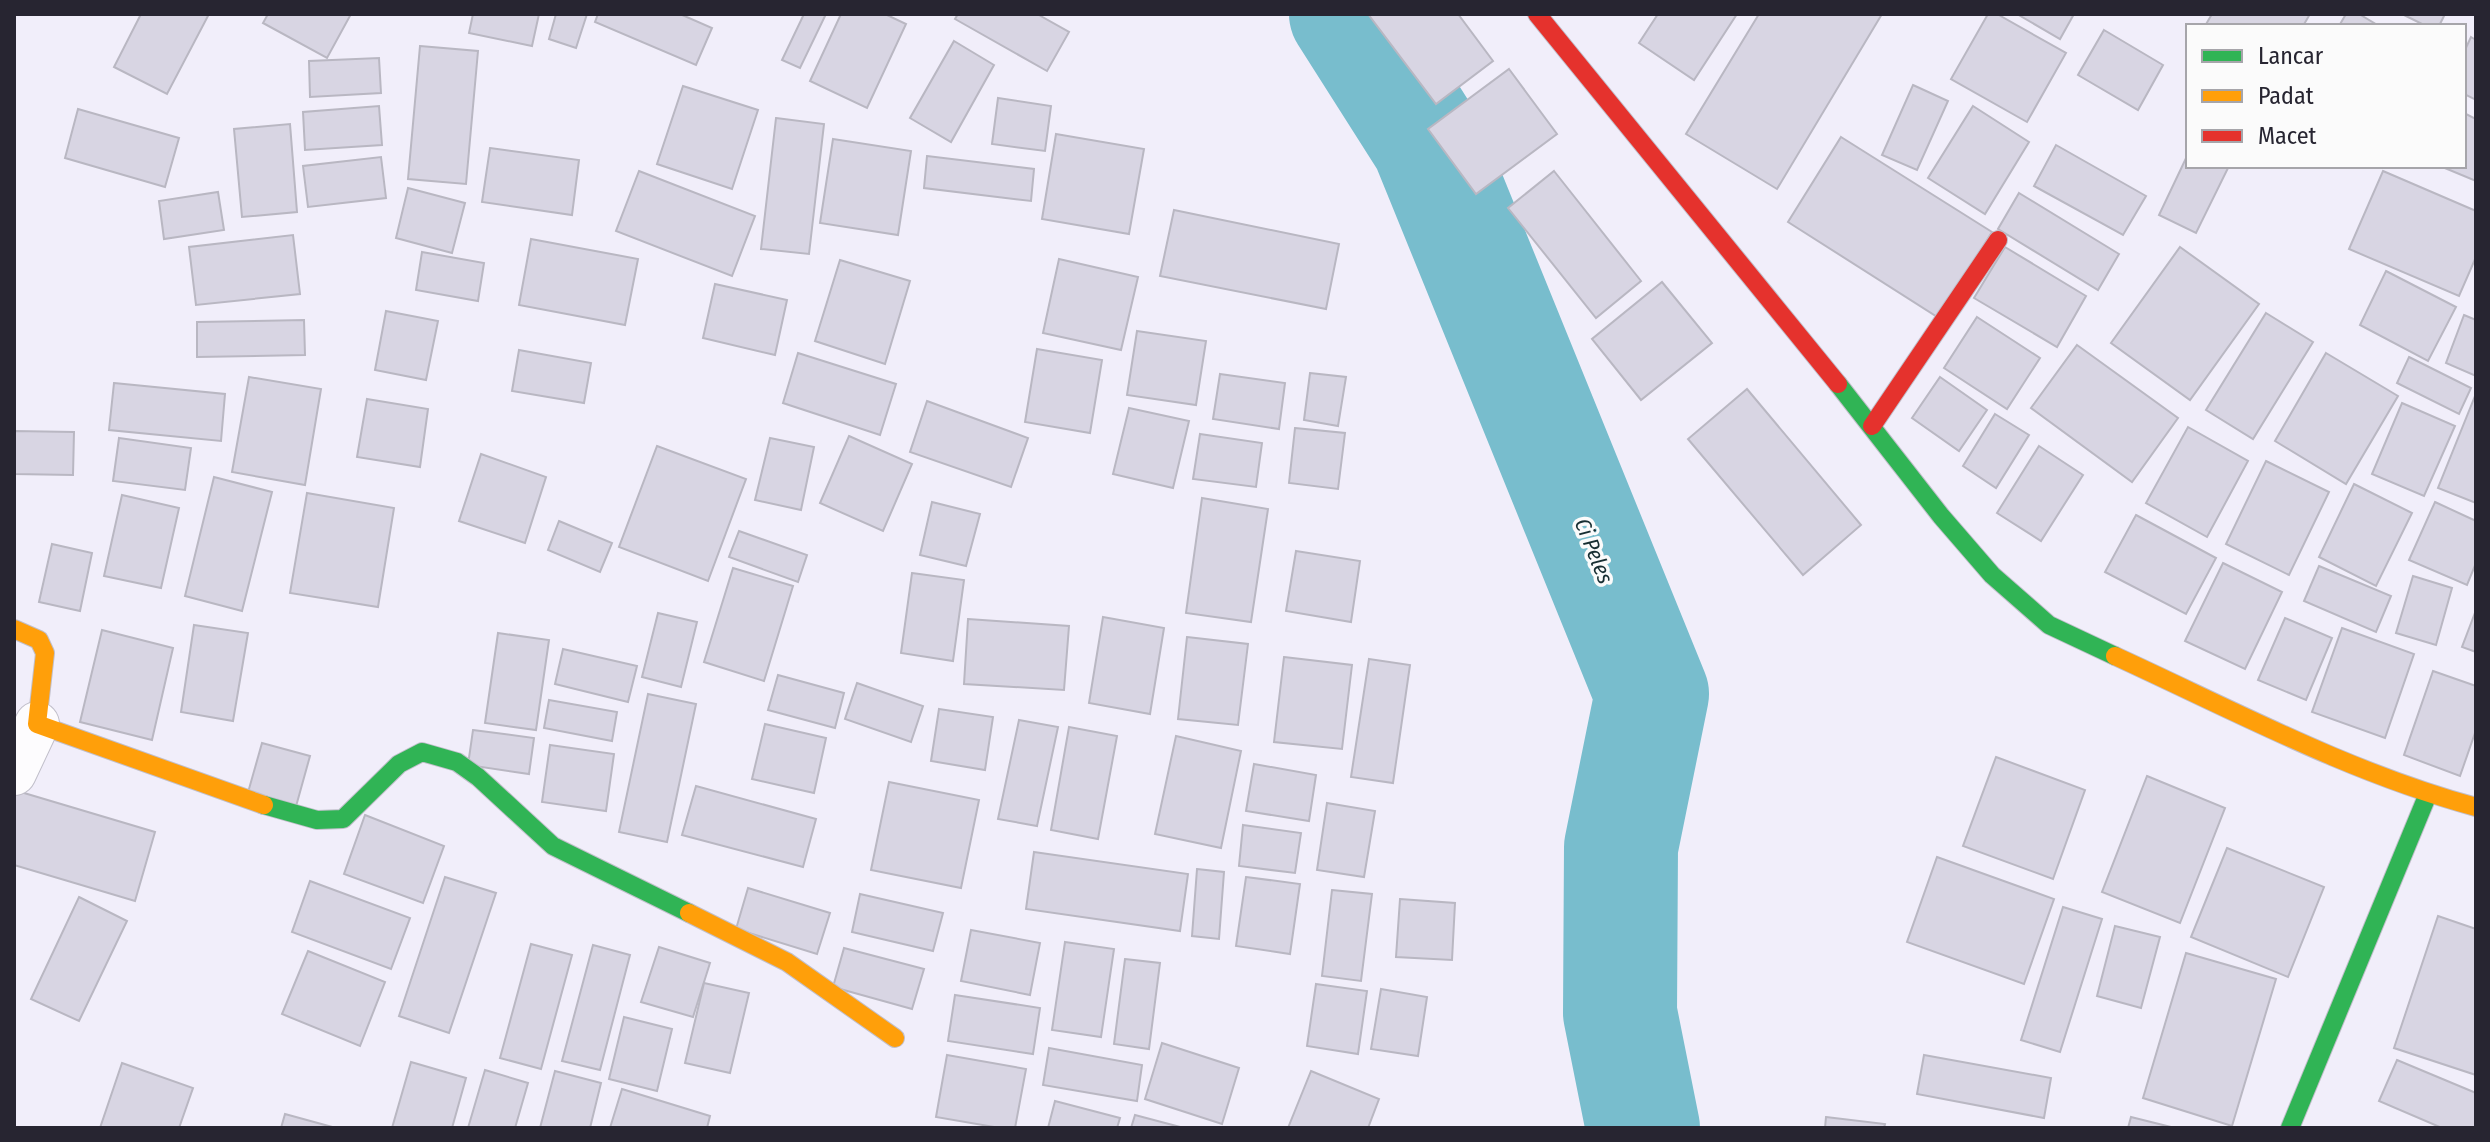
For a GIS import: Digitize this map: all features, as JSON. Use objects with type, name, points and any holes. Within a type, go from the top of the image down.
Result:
[{"type":"street","points":[[1537,14],[1872,426],[1941,516],[1992,575],[2049,625],[2351,765],[2428,794],[2476,807]]},
{"type":"street","points":[[1872,426],[1998,240]]},
{"type":"street","points":[[14,629],[39,640],[45,653],[37,724],[14,773]]},
{"type":"street","points":[[37,724],[292,815],[317,820],[343,819],[411,756],[422,752],[457,762],[478,777],[553,846],[787,962],[895,1038]]},
{"type":"street","points":[[2290,1128],[2428,794]]},
{"type":"building","points":[[141,14],[209,14],[167,94],[114,67]]},
{"type":"building","points":[[268,14],[351,14],[327,58],[263,23]]},
{"type":"building","points":[[473,14],[539,14],[532,46],[469,33]]},
{"type":"building","points":[[556,14],[587,14],[576,48],[549,39]]},
{"type":"building","points":[[598,14],[680,14],[712,28],[696,65],[595,22]]},
{"type":"building","points":[[804,14],[826,14],[800,68],[782,60]]},
{"type":"building","points":[[841,14],[885,14],[906,24],[867,108],[810,81]]},
{"type":"building","points":[[958,14],[1037,14],[1069,32],[1047,71],[955,19]]},
{"type":"building","points":[[1368,14],[1458,14],[1493,61],[1436,104]]},
{"type":"building","points":[[1658,14],[1737,14],[1694,80],[1639,43]]},
{"type":"building","points":[[1759,14],[1882,14],[1777,189],[1686,134]]},
{"type":"building","points":[[1988,14],[1997,14],[2066,53],[2027,122],[1951,79]]},
{"type":"building","points":[[2017,14],[2074,14],[2060,39]]},
{"type":"building","points":[[2212,14],[2310,14],[2304,24],[2206,24]]},
{"type":"building","points":[[2346,14],[2359,14],[2376,24],[2340,24]]},
{"type":"building","points":[[2402,14],[2445,14],[2440,24],[2422,24]]},
{"type":"building","points":[[2104,30],[2163,65],[2138,110],[2078,75]]},
{"type":"building","points":[[2471,37],[2476,40],[2476,100],[2466,95],[2466,48]]},
{"type":"building","points":[[954,41],[994,65],[951,142],[910,118]]},
{"type":"building","points":[[420,46],[478,51],[466,184],[408,179]]},
{"type":"building","points":[[379,58],[381,93],[310,97],[309,61]]},
{"type":"building","points":[[1509,69],[1557,134],[1476,194],[1428,129]]},
{"type":"building","points":[[1913,85],[1948,101],[1917,170],[1882,155]]},
{"type":"building","points":[[683,86],[758,110],[732,189],[657,164]]},
{"type":"building","points":[[998,98],[1051,106],[1045,151],[992,144]]},
{"type":"building","points":[[379,106],[382,145],[305,150],[303,112]]},
{"type":"building","points":[[1973,106],[2029,142],[1985,214],[1928,178]]},
{"type":"building","points":[[78,109],[179,138],[165,187],[65,158]]},
{"type":"building","points":[[2466,114],[2476,119],[2476,181],[2445,168],[2466,168]]},
{"type":"building","points":[[776,118],[824,124],[809,254],[761,249]]},
{"type":"building","points":[[290,124],[297,212],[242,217],[234,129]]},
{"type":"building","points":[[1056,134],[1144,149],[1129,234],[1042,219]]},
{"type":"building","points":[[1841,137],[1992,232],[1939,318],[1788,222]]},
{"type":"building","points":[[833,139],[911,151],[898,235],[820,223]]},
{"type":"building","points":[[2056,145],[2146,196],[2123,235],[2034,186]]},
{"type":"building","points":[[490,148],[579,160],[572,215],[482,202]]},
{"type":"building","points":[[927,156],[1034,169],[1031,201],[924,188]]},
{"type":"building","points":[[381,157],[386,198],[308,207],[303,166]]},
{"type":"building","points":[[2186,158],[2186,168],[2228,168],[2196,233],[2159,215]]},
{"type":"building","points":[[639,171],[755,216],[732,276],[616,231]]},
{"type":"building","points":[[1554,171],[1641,281],[1596,318],[1508,208]]},
{"type":"building","points":[[2383,171],[2476,211],[2476,257],[2459,296],[2349,249]]},
{"type":"building","points":[[408,188],[465,203],[452,253],[396,238]]},
{"type":"building","points":[[218,192],[224,230],[164,239],[159,201]]},
{"type":"building","points":[[2019,193],[2119,254],[2098,290],[1998,229]]},
{"type":"building","points":[[1174,210],[1339,244],[1326,309],[1160,276]]},
{"type":"building","points":[[293,235],[300,294],[196,305],[189,247]]},
{"type":"building","points":[[531,239],[638,259],[625,325],[519,305]]},
{"type":"building","points":[[2005,247],[2086,296],[2057,347],[1974,298]]},
{"type":"building","points":[[2180,247],[2259,304],[2190,400],[2111,343]]},
{"type":"building","points":[[422,252],[484,263],[478,301],[416,290]]},
{"type":"building","points":[[1059,259],[1138,277],[1121,350],[1043,333]]},
{"type":"building","points":[[840,260],[910,281],[885,364],[815,341]]},
{"type":"building","points":[[2386,271],[2456,307],[2428,361],[2360,325]]},
{"type":"building","points":[[1662,282],[1712,343],[1641,400],[1592,339]]},
{"type":"building","points":[[715,284],[787,300],[775,355],[703,338]]},
{"type":"building","points":[[386,311],[438,321],[426,380],[375,370]]},
{"type":"building","points":[[2266,313],[2313,342],[2253,439],[2206,410]]},
{"type":"building","points":[[2464,315],[2476,320],[2476,376],[2446,363]]},
{"type":"building","points":[[1977,317],[2040,358],[2007,409],[1944,368]]},
{"type":"building","points":[[304,320],[305,355],[197,357],[197,322]]},
{"type":"building","points":[[1137,331],[1206,341],[1196,405],[1127,395]]},
{"type":"building","points":[[2077,345],[2178,418],[2132,482],[2031,408]]},
{"type":"building","points":[[1037,349],[1102,360],[1090,433],[1025,422]]},
{"type":"building","points":[[519,350],[591,363],[584,403],[512,391]]},
{"type":"building","points":[[798,353],[896,384],[880,435],[783,403]]},
{"type":"building","points":[[2326,353],[2398,396],[2346,484],[2275,441]]},
{"type":"building","points":[[2409,357],[2471,388],[2459,414],[2397,383]]},
{"type":"building","points":[[1310,373],[1346,377],[1338,426],[1304,420]]},
{"type":"building","points":[[1220,374],[1285,383],[1279,429],[1213,419]]},
{"type":"building","points":[[249,377],[321,389],[305,485],[232,472]]},
{"type":"building","points":[[1940,377],[1987,410],[1959,451],[1912,418]]},
{"type":"building","points":[[114,383],[225,394],[221,441],[109,430]]},
{"type":"building","points":[[1747,389],[1861,525],[1803,575],[1688,439]]},
{"type":"building","points":[[2476,397],[2476,503],[2438,488]]},
{"type":"building","points":[[367,399],[428,409],[420,467],[357,457]]},
{"type":"building","points":[[927,401],[1028,438],[1011,487],[910,452]]},
{"type":"building","points":[[2402,403],[2455,426],[2424,496],[2372,474]]},
{"type":"building","points":[[1129,408],[1189,421],[1173,488],[1113,474]]},
{"type":"building","points":[[1995,414],[2029,435],[1996,488],[1963,466]]},
{"type":"building","points":[[2188,427],[2248,461],[2207,537],[2146,503]]},
{"type":"building","points":[[1295,428],[1345,433],[1338,489],[1289,483]]},
{"type":"building","points":[[14,431],[74,432],[73,475],[14,474]]},
{"type":"building","points":[[1200,434],[1262,443],[1256,487],[1193,479]]},
{"type":"building","points":[[849,436],[912,464],[883,531],[820,503]]},
{"type":"building","points":[[119,438],[191,448],[185,490],[113,481]]},
{"type":"building","points":[[770,438],[814,447],[801,510],[755,500]]},
{"type":"building","points":[[657,446],[746,479],[708,581],[619,547]]},
{"type":"building","points":[[2039,446],[2083,475],[2041,541],[1997,513]]},
{"type":"building","points":[[481,454],[546,477],[525,543],[459,521]]},
{"type":"building","points":[[2266,461],[2329,492],[2289,575],[2226,544]]},
{"type":"building","points":[[214,477],[272,492],[242,611],[185,596]]},
{"type":"building","points":[[2354,484],[2412,513],[2376,586],[2319,557]]},
{"type":"building","points":[[307,493],[394,508],[378,607],[290,593]]},
{"type":"building","points":[[122,495],[179,508],[161,588],[104,576]]},
{"type":"building","points":[[1202,498],[1268,509],[1251,622],[1186,613]]},
{"type":"building","points":[[932,502],[980,514],[966,566],[920,555]]},
{"type":"building","points":[[2435,502],[2476,521],[2476,563],[2467,585],[2409,560]]},
{"type":"building","points":[[2136,515],[2216,558],[2186,614],[2105,572]]},
{"type":"building","points":[[559,521],[612,543],[600,572],[548,550]]},
{"type":"building","points":[[739,531],[807,555],[798,582],[729,557]]},
{"type":"building","points":[[52,544],[92,553],[80,611],[39,602]]},
{"type":"building","points":[[1296,551],[1360,561],[1351,622],[1286,611]]},
{"type":"building","points":[[2223,563],[2282,592],[2245,669],[2185,641]]},
{"type":"building","points":[[2319,566],[2391,596],[2376,632],[2304,601]]},
{"type":"building","points":[[733,568],[793,586],[764,681],[704,662]]},
{"type":"building","points":[[912,573],[964,580],[953,661],[901,653]]},
{"type":"building","points":[[2413,576],[2452,588],[2436,645],[2396,633]]},
{"type":"building","points":[[2476,610],[2476,652],[2462,647]]},
{"type":"building","points":[[658,613],[697,622],[681,687],[642,677]]},
{"type":"building","points":[[1103,617],[1164,628],[1150,714],[1089,703]]},
{"type":"building","points":[[2285,618],[2332,638],[2306,700],[2258,680]]},
{"type":"building","points":[[968,619],[1069,626],[1064,690],[964,684]]},
{"type":"building","points":[[194,625],[248,633],[233,721],[181,712]]},
{"type":"building","points":[[2342,628],[2414,654],[2385,738],[2312,712]]},
{"type":"building","points":[[102,630],[173,648],[152,740],[80,722]]},
{"type":"building","points":[[498,633],[549,640],[536,730],[485,723]]},
{"type":"building","points":[[1187,637],[1248,644],[1238,725],[1178,719]]},
{"type":"building","points":[[563,649],[637,666],[628,702],[555,684]]},
{"type":"building","points":[[1284,657],[1352,665],[1342,749],[1274,742]]},
{"type":"building","points":[[1369,659],[1410,665],[1393,783],[1351,777]]},
{"type":"building","points":[[2433,671],[2476,686],[2476,730],[2460,776],[2404,755]]},
{"type":"building","points":[[778,675],[844,693],[835,728],[768,710]]},
{"type":"building","points":[[857,683],[923,706],[911,742],[845,719]]},
{"type":"building","points":[[648,694],[696,704],[667,842],[619,832]]},
{"type":"building","points":[[549,700],[617,712],[612,741],[544,728]]},
{"type":"building","points":[[939,709],[993,717],[985,770],[931,761]]},
{"type":"building","points":[[1019,720],[1058,727],[1037,826],[998,819]]},
{"type":"building","points":[[765,724],[826,738],[814,793],[752,779]]},
{"type":"building","points":[[1069,727],[1117,736],[1098,839],[1051,830]]},
{"type":"building","points":[[473,730],[534,738],[529,774],[468,765]]},
{"type":"building","points":[[1176,736],[1241,751],[1221,848],[1155,834]]},
{"type":"building","points":[[262,743],[310,756],[295,810],[247,796]]},
{"type":"building","points":[[550,745],[614,754],[606,811],[542,802]]},
{"type":"building","points":[[1996,757],[2085,790],[2053,879],[1963,846]]},
{"type":"building","points":[[1254,764],[1316,775],[1309,821],[1246,811]]},
{"type":"building","points":[[2147,776],[2225,808],[2180,923],[2102,892]]},
{"type":"building","points":[[889,782],[979,800],[961,888],[871,870]]},
{"type":"building","points":[[696,786],[816,819],[803,867],[682,835]]},
{"type":"building","points":[[14,790],[155,832],[135,901],[14,865]]},
{"type":"building","points":[[1327,803],[1375,811],[1364,877],[1317,870]]},
{"type":"building","points":[[365,815],[444,846],[423,903],[344,874]]},
{"type":"building","points":[[1243,825],[1301,833],[1295,873],[1239,866]]},
{"type":"building","points":[[2227,848],[2324,887],[2288,977],[2191,937]]},
{"type":"building","points":[[1034,852],[1188,874],[1180,931],[1026,909]]},
{"type":"building","points":[[1937,857],[2054,899],[2024,984],[1907,942]]},
{"type":"building","points":[[1197,869],[1224,872],[1219,939],[1192,936]]},
{"type":"building","points":[[445,877],[496,893],[449,1033],[399,1016]]},
{"type":"building","points":[[1246,877],[1300,884],[1290,954],[1236,946]]},
{"type":"building","points":[[310,881],[410,918],[391,969],[292,932]]},
{"type":"building","points":[[748,888],[830,913],[817,954],[736,929]]},
{"type":"building","points":[[1332,890],[1372,894],[1361,981],[1322,976]]},
{"type":"building","points":[[860,894],[943,913],[933,951],[852,932]]},
{"type":"building","points":[[79,897],[127,921],[79,1021],[31,999]]},
{"type":"building","points":[[1400,899],[1455,903],[1452,960],[1396,957]]},
{"type":"building","points":[[2063,907],[2102,919],[2060,1052],[2021,1040]]},
{"type":"building","points":[[2438,916],[2476,929],[2476,1075],[2394,1048]]},
{"type":"building","points":[[2115,926],[2160,937],[2141,1008],[2097,996]]},
{"type":"building","points":[[971,930],[1040,943],[1030,995],[961,981]]},
{"type":"building","points":[[1065,942],[1114,949],[1101,1037],[1052,1030]]},
{"type":"building","points":[[531,944],[572,955],[541,1069],[500,1058]]},
{"type":"building","points":[[593,945],[630,955],[600,1070],[562,1061]]},
{"type":"building","points":[[659,947],[710,963],[693,1017],[641,1002]]},
{"type":"building","points":[[844,948],[924,969],[912,1009],[833,987]]},
{"type":"building","points":[[308,951],[385,982],[360,1046],[282,1014]]},
{"type":"building","points":[[2186,953],[2276,979],[2232,1126],[2143,1098]]},
{"type":"building","points":[[1125,959],[1160,963],[1149,1049],[1114,1044]]},
{"type":"building","points":[[704,983],[749,993],[730,1073],[685,1063]]},
{"type":"building","points":[[1316,984],[1367,991],[1358,1054],[1307,1046]]},
{"type":"building","points":[[1381,989],[1427,997],[1418,1056],[1371,1049]]},
{"type":"building","points":[[955,995],[1040,1008],[1033,1054],[948,1041]]},
{"type":"building","points":[[624,1017],[672,1029],[657,1091],[609,1079]]},
{"type":"building","points":[[1162,1043],[1239,1068],[1222,1124],[1145,1099]]},
{"type":"building","points":[[1049,1048],[1142,1065],[1137,1101],[1043,1085]]},
{"type":"building","points":[[947,1055],[1026,1069],[1015,1128],[936,1117]]},
{"type":"building","points":[[1924,1055],[2051,1078],[2044,1118],[1917,1094]]},
{"type":"building","points":[[2397,1060],[2476,1093],[2476,1128],[2442,1128],[2379,1101]]},
{"type":"building","points":[[411,1062],[466,1078],[452,1128],[392,1128]]},
{"type":"building","points":[[122,1063],[193,1088],[179,1128],[100,1128]]},
{"type":"building","points":[[485,1070],[528,1083],[515,1128],[468,1128]]},
{"type":"building","points":[[555,1071],[601,1083],[590,1128],[540,1128]]},
{"type":"building","points":[[1311,1071],[1379,1099],[1368,1128],[1288,1128]]},
{"type":"building","points":[[622,1089],[710,1116],[707,1128],[610,1128]]},
{"type":"building","points":[[1055,1101],[1120,1118],[1117,1128],[1048,1128]]},
{"type":"building","points":[[285,1114],[336,1128],[281,1128]]},
{"type":"building","points":[[1135,1115],[1184,1128],[1131,1128]]},
{"type":"building","points":[[1826,1117],[1885,1124],[1884,1128],[1825,1128]]},
{"type":"building","points":[[2131,1117],[2175,1128],[2128,1128]]},
{"type":"waterway","name":"Ci Peles","points":[[1346,14],[1428,143],[1652,694],[1621,847],[1620,1013],[1643,1128]]},
{"type":"traffic: fast","points":[[1838,384],[1941,516],[1992,575],[2049,625],[2115,656]]},
{"type":"traffic: fast","points":[[264,805],[317,820],[343,819],[399,764],[422,752],[457,762],[478,777],[553,846],[689,913]]},
{"type":"traffic: fast","points":[[2290,1128],[2428,794]]},
{"type":"traffic: slow","points":[[14,629],[39,640],[45,653],[37,724],[264,805]]},
{"type":"traffic: slow","points":[[2115,656],[2338,759],[2476,807]]},
{"type":"traffic: slow","points":[[689,913],[787,962],[895,1038]]},
{"type":"traffic: jam","points":[[1537,14],[1838,384]]},
{"type":"traffic: jam","points":[[1872,426],[1998,240]]}]
